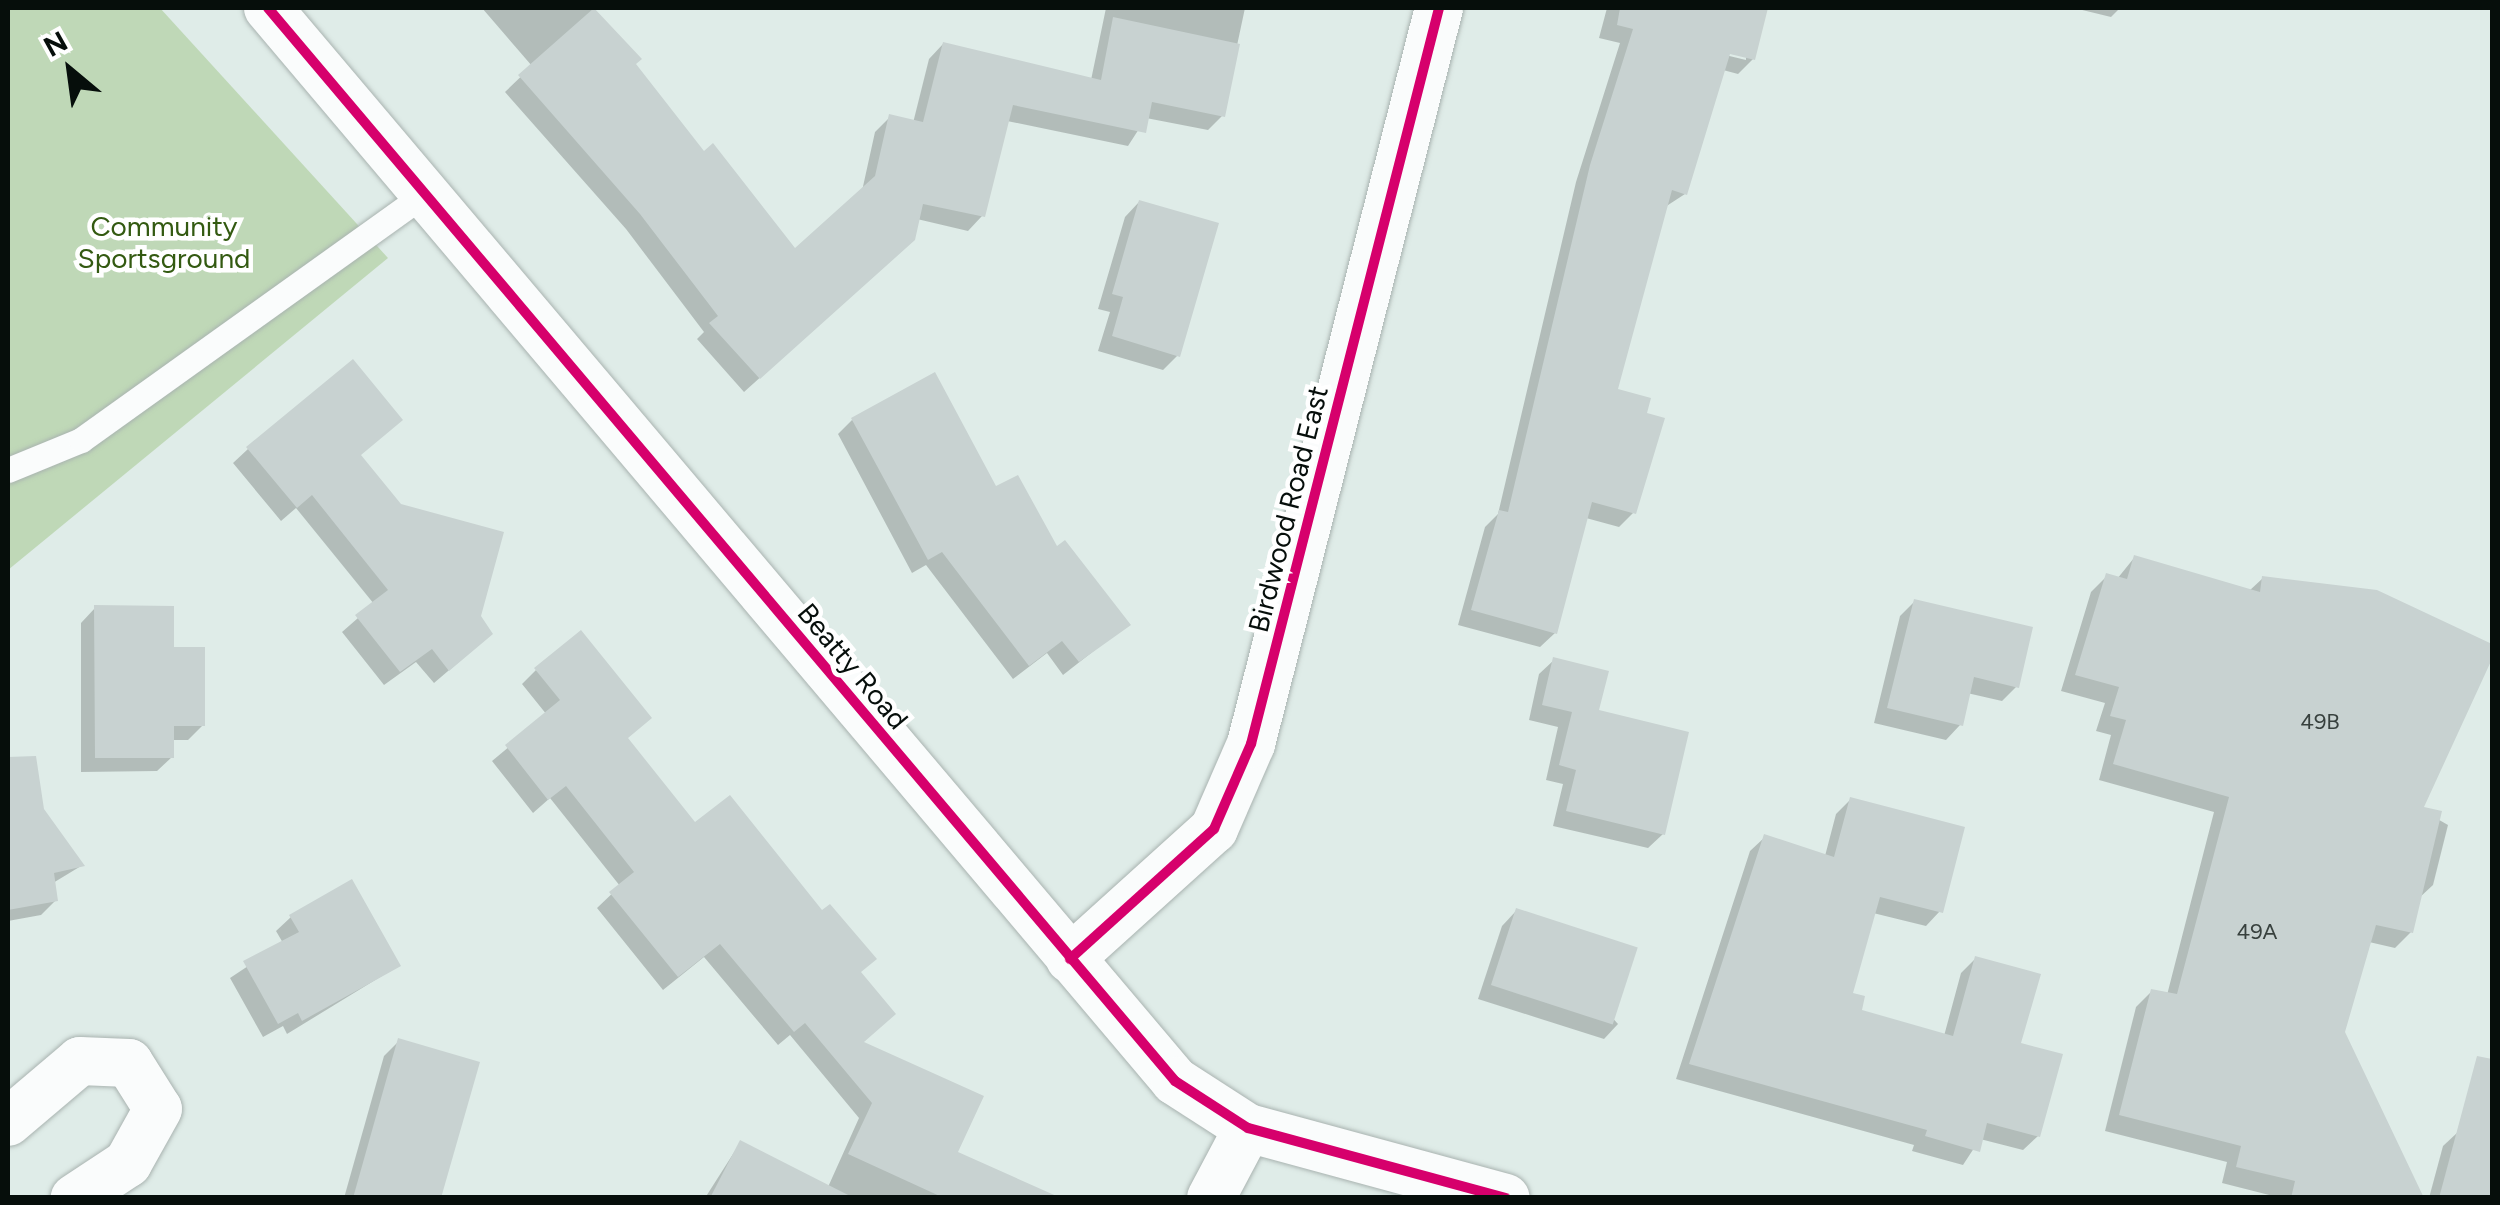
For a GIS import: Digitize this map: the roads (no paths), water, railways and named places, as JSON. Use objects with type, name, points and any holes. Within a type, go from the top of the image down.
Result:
[{"type":"street","name":"Beatty Road","points":[[268,8],[1174,1081],[1248,1128],[1506,1198]]},
{"type":"street","name":"Birdwood Road East","points":[[1070,959],[1214,829],[1251,744],[1439,8]]},
{"type":"street","points":[[8,1122],[80,1061],[128,1064],[158,1109],[128,1163],[75,1198]]},
{"type":"street","points":[[1212,1198],[1248,1128]]},
{"type":"lane","points":[[8,470],[81,440],[426,194]]},
{"type":"park label","name":"Community Sportsground","points":[[164,242]]}]
